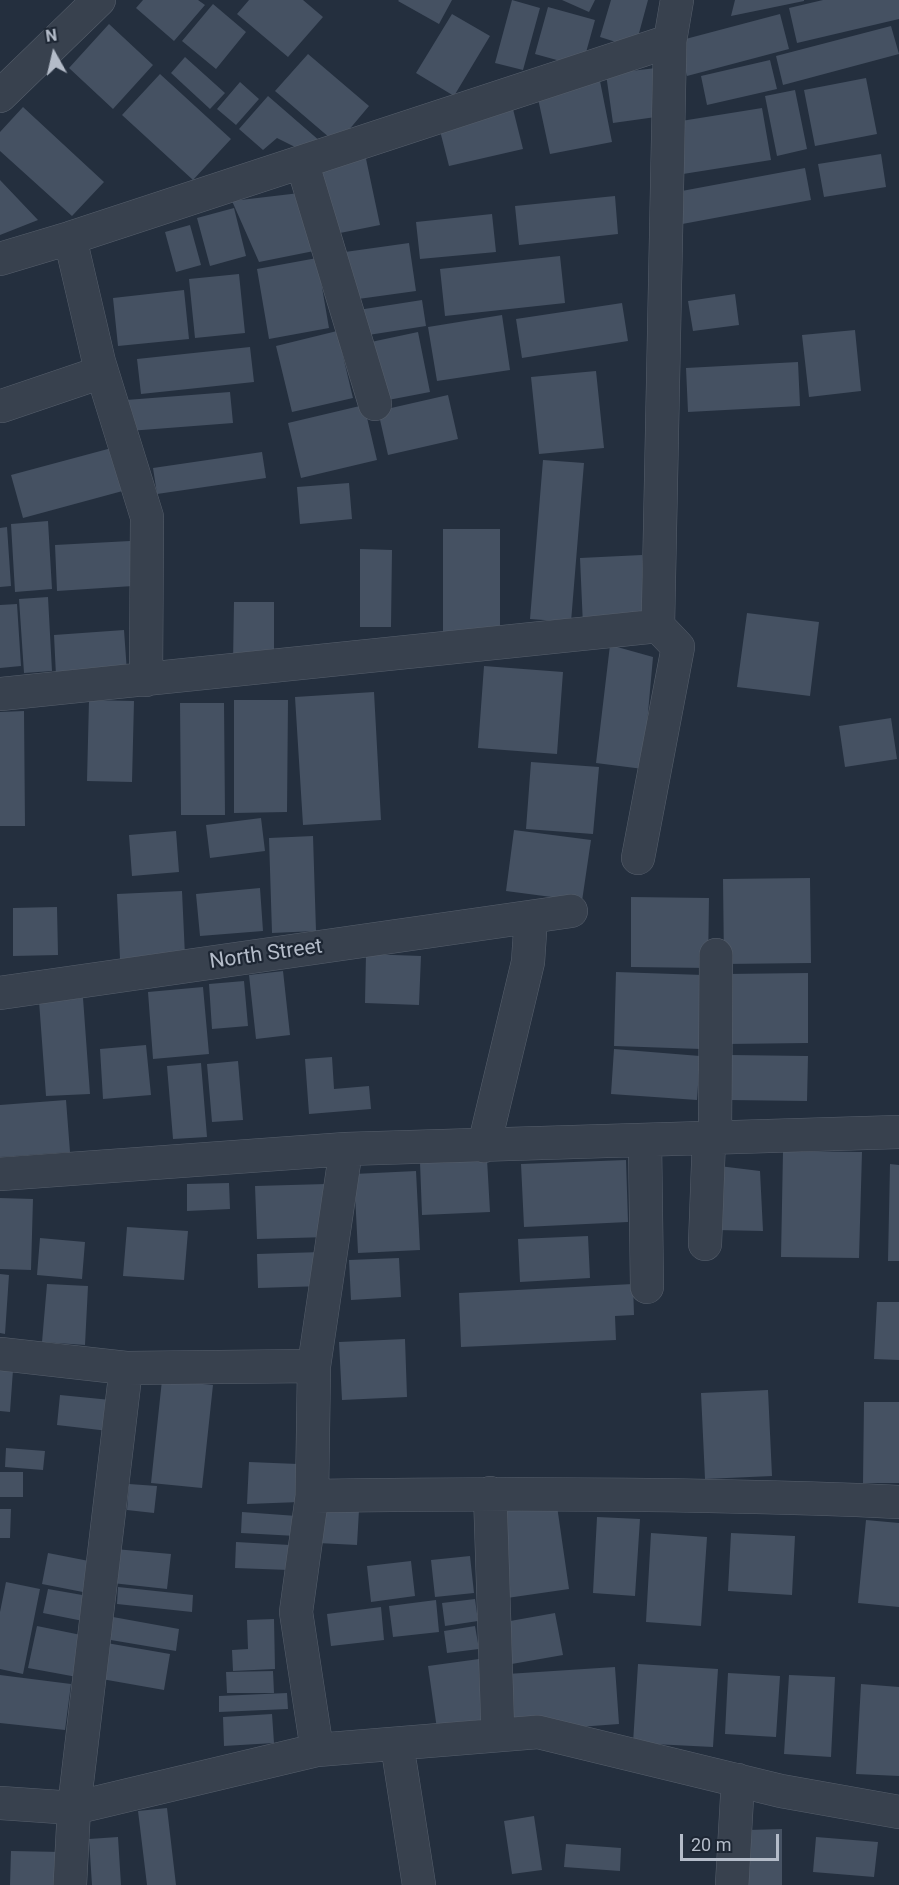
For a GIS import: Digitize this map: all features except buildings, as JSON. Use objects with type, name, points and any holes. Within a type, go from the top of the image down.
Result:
[{"type":"street","points":[[0,96],[99,0]]},
{"type":"street","points":[[638,858],[678,647],[658,626],[670,41],[677,0]]},
{"type":"street","points":[[0,259],[670,41]]},
{"type":"street","points":[[302,162],[375,404]]},
{"type":"street","points":[[70,238],[102,372],[147,517],[146,680]]},
{"type":"street","points":[[2,406],[102,372]]},
{"type":"street","points":[[0,694],[658,626]]},
{"type":"street","name":"North Street","points":[[0,993],[571,911]]},
{"type":"street","points":[[484,1146],[528,962],[531,917]]},
{"type":"street","points":[[705,1244],[712,1139],[716,954]]},
{"type":"street","points":[[0,1174],[346,1149],[899,1132]]},
{"type":"street","points":[[645,1141],[647,1287]]},
{"type":"street","points":[[317,1750],[296,1612],[312,1496],[314,1366],[346,1149]]},
{"type":"street","points":[[0,1354],[126,1368],[314,1366]]},
{"type":"street","points":[[70,1885],[74,1808],[126,1368]]},
{"type":"street","points":[[312,1496],[490,1493],[778,1496],[899,1502]]},
{"type":"street","points":[[490,1493],[498,1734]]},
{"type":"street","points":[[0,1803],[74,1808],[317,1750],[538,1732],[781,1791],[899,1812]]},
{"type":"street","points":[[397,1744],[419,1885]]},
{"type":"street","points":[[732,1885],[738,1780]]}]
